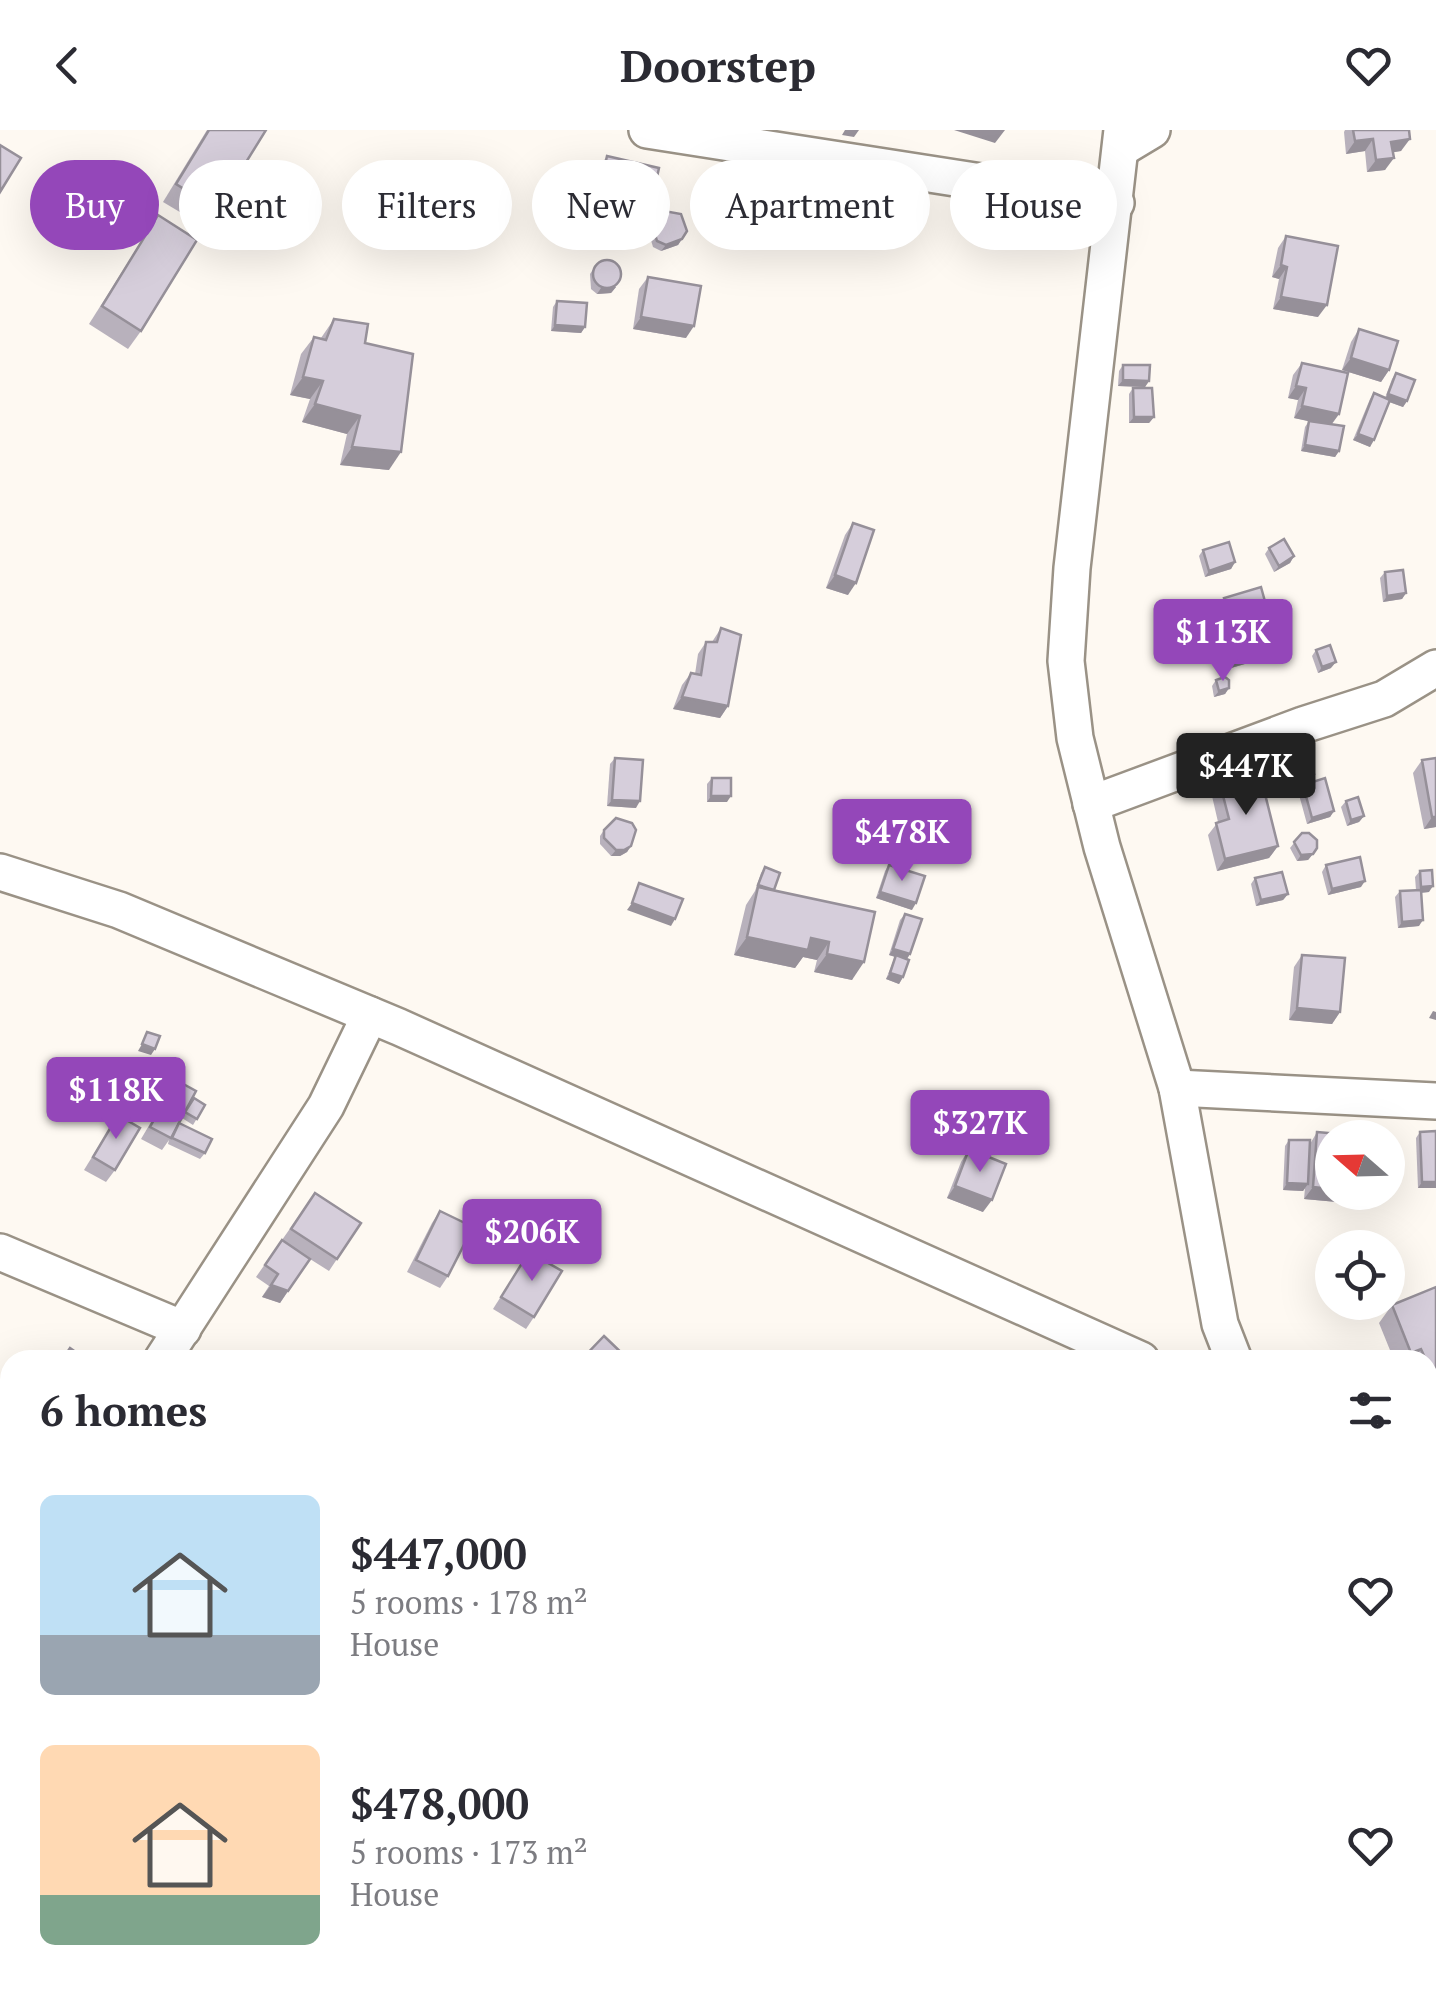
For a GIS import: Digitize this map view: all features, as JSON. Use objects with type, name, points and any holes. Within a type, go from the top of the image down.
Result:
[{"type":"street","points":[[647,130],[950,177]]},
{"type":"street","points":[[1117,199],[1132,136]]},
{"type":"street","points":[[1110,250],[1072,568],[1066,661],[1074,738],[1177,1088],[1220,1324],[1230,1350]]},
{"type":"street","points":[[1091,804],[1384,699],[1436,668]]},
{"type":"street","points":[[0,872],[119,910],[370,1014],[1119,1350]]},
{"type":"street","points":[[169,1350],[326,1106],[370,1014]]},
{"type":"street","points":[[1177,1088],[1436,1101]]},
{"type":"street","points":[[0,1252],[183,1329]]},
{"type":"building","points":[[209,130],[266,130],[247,160],[191,160]]},
{"type":"building","points":[[1353,130],[1409,130],[1410,139],[1391,142],[1394,158],[1376,160],[1373,139],[1355,141]]},
{"type":"building","points":[[0,145],[21,158],[0,192]]},
{"type":"building","points":[[670,212],[681,214],[687,231],[682,239],[670,244]]},
{"type":"building","points":[[159,216],[179,228],[179,250],[191,250],[141,331],[102,306],[136,250],[159,250]]},
{"type":"building","points":[[1286,236],[1338,246],[1327,305],[1281,297],[1287,267],[1281,265]]},
{"type":"building","points":[[607,260],[617,264],[621,274],[617,284],[607,288],[597,284],[593,274],[597,264]]},
{"type":"building","points":[[648,277],[701,286],[694,326],[641,317]]},
{"type":"building","points":[[557,301],[587,303],[585,327],[555,325]]},
{"type":"building","points":[[334,319],[368,324],[365,343],[413,354],[401,452],[352,447],[360,416],[315,404],[323,381],[303,377],[314,337],[326,340]]},
{"type":"building","points":[[1359,329],[1398,341],[1389,370],[1351,358]]},
{"type":"building","points":[[1302,363],[1348,373],[1339,414],[1302,406],[1306,388],[1296,386]]},
{"type":"building","points":[[1123,365],[1150,365],[1149,381],[1123,380]]},
{"type":"building","points":[[1396,373],[1415,380],[1407,401],[1388,394]]},
{"type":"building","points":[[1133,388],[1152,388],[1154,417],[1134,417]]},
{"type":"building","points":[[1374,393],[1390,400],[1374,440],[1358,434]]},
{"type":"building","points":[[1309,421],[1344,426],[1339,451],[1305,445]]},
{"type":"building","points":[[853,523],[874,530],[856,583],[835,575]]},
{"type":"building","points":[[1284,539],[1294,556],[1279,566],[1269,548]]},
{"type":"building","points":[[1229,542],[1235,562],[1209,571],[1203,550]]},
{"type":"building","points":[[1403,570],[1406,593],[1387,596],[1385,572]]},
{"type":"building","points":[[1261,587],[1277,645],[1240,656],[1224,598]]},
{"type":"building","points":[[721,628],[741,635],[728,706],[682,697],[691,673],[701,675],[706,642],[717,642]]},
{"type":"building","points":[[1330,645],[1336,662],[1322,667],[1316,650]]},
{"type":"building","points":[[1225,677],[1229,688],[1219,691],[1216,680]]},
{"type":"building","points":[[1306,738],[1314,774],[1278,783],[1270,747]]},
{"type":"building","points":[[615,758],[643,760],[640,801],[612,800]]},
{"type":"building","points":[[1436,758],[1436,817],[1432,817],[1422,760]]},
{"type":"building","points":[[1260,774],[1278,846],[1225,859],[1216,823],[1229,819],[1220,784]]},
{"type":"building","points":[[712,778],[731,778],[731,796],[711,796]]},
{"type":"building","points":[[1325,778],[1334,811],[1312,818],[1303,785]]},
{"type":"building","points":[[1358,797],[1364,816],[1351,820],[1346,801]]},
{"type":"building","points":[[616,818],[632,823],[636,830],[631,846],[624,850],[616,850],[604,838],[604,830]]},
{"type":"building","points":[[1302,833],[1317,840],[1313,854],[1301,855],[1294,842]]},
{"type":"building","points":[[1360,857],[1365,881],[1332,889],[1326,865]]},
{"type":"building","points":[[889,865],[925,876],[916,903],[880,892]]},
{"type":"building","points":[[765,867],[780,873],[774,890],[758,885]]},
{"type":"building","points":[[1432,870],[1433,886],[1421,887],[1420,871]]},
{"type":"building","points":[[1282,872],[1288,894],[1261,900],[1255,878]]},
{"type":"building","points":[[639,883],[683,899],[675,919],[632,903]]},
{"type":"building","points":[[758,887],[875,912],[864,962],[827,954],[829,942],[811,938],[808,950],[747,937]]},
{"type":"building","points":[[1421,890],[1423,920],[1402,922],[1400,891]]},
{"type":"building","points":[[905,914],[922,919],[910,954],[893,949]]},
{"type":"building","points":[[896,955],[909,960],[903,977],[890,973]]},
{"type":"building","points":[[1302,955],[1345,958],[1340,1012],[1297,1008]]},
{"type":"building","points":[[147,1032],[160,1036],[155,1049],[142,1044]]},
{"type":"building","points":[[176,1080],[196,1091],[171,1138],[150,1127]]},
{"type":"building","points":[[194,1098],[205,1105],[197,1119],[185,1112]]},
{"type":"building","points":[[118,1115],[140,1128],[115,1170],[93,1157]]},
{"type":"building","points":[[179,1123],[212,1139],[205,1153],[172,1138]]},
{"type":"building","points":[[1436,1131],[1436,1182],[1422,1182],[1420,1132]]},
{"type":"building","points":[[1289,1140],[1310,1140],[1308,1184],[1287,1183]]},
{"type":"building","points":[[969,1149],[1006,1164],[992,1200],[955,1186]]},
{"type":"building","points":[[315,1193],[361,1223],[337,1259],[291,1229]]},
{"type":"building","points":[[440,1211],[473,1227],[448,1276],[416,1260]]},
{"type":"building","points":[[282,1240],[310,1259],[288,1291],[271,1285],[278,1274],[265,1265]]},
{"type":"building","points":[[529,1252],[562,1271],[534,1317],[501,1297]]},
{"type":"building","points":[[1436,1287],[1436,1350],[1410,1350],[1398,1320],[1405,1320],[1405,1300]]},
{"type":"building","points":[[604,1336],[619,1350],[591,1350]]}]
